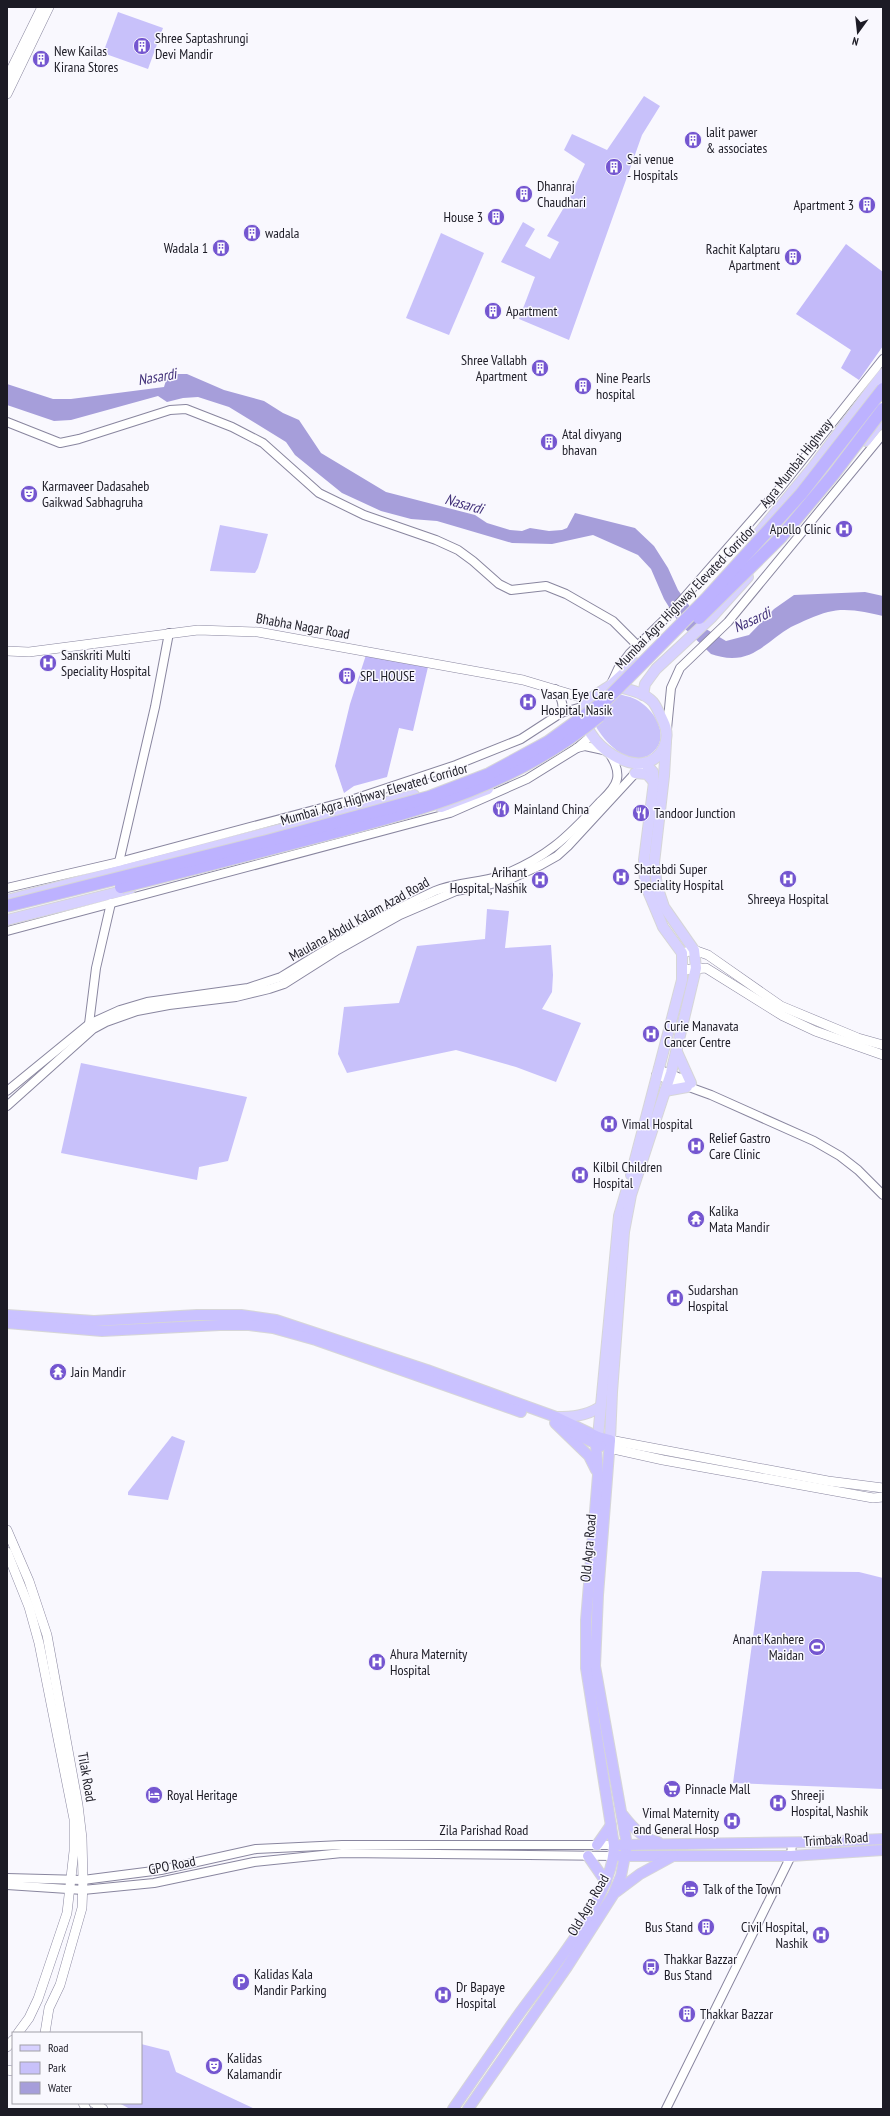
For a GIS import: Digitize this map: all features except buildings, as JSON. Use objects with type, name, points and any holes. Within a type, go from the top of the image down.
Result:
[{"type":"highway","name":"Mumbai Agra Highway Elevated Corridor","points":[[7,906],[259,843],[429,797],[489,774],[548,742],[606,700],[706,600],[796,500],[883,390]]},
{"type":"highway","name":"Mumbai Agra Highway Elevated Corridor","points":[[7,915],[170,875],[430,806],[471,792],[512,772],[542,755],[580,731],[605,710],[781,537],[833,475],[883,409]]},
{"type":"highway","points":[[7,1315],[94,1321],[120,1321],[197,1315],[241,1315],[276,1320],[427,1370],[555,1420],[597,1441],[610,1444]]},
{"type":"highway","points":[[7,1323],[102,1331],[234,1325],[273,1328],[316,1340],[555,1420],[589,1456],[598,1475]]},
{"type":"highway","name":"Old Agra Road","points":[[454,2109],[493,2050],[558,1962],[603,1891],[614,1856],[614,1845],[586,1668],[586,1620],[598,1475],[597,1441]]},
{"type":"highway","name":"Old Agra Road","points":[[468,2109],[567,1967],[613,1895],[621,1876],[627,1845],[595,1666],[596,1625],[610,1444]]},
{"type":"highway","points":[[621,1811],[637,1832],[647,1838],[672,1844]]},
{"type":"highway","points":[[598,1844],[611,1825]]},
{"type":"highway","name":"Trimbak Road","points":[[627,1845],[792,1843],[883,1839]]},
{"type":"highway","name":"Zila Parishad Road","points":[[614,1845],[627,1845]]},
{"type":"highway","name":"Trimbak Road","points":[[677,1854],[791,1856],[883,1850]]},
{"type":"highway","points":[[625,1856],[677,1854]]},
{"type":"highway","points":[[613,1895],[640,1874],[677,1854]]},
{"type":"highway","points":[[588,1856],[606,1882]]},
{"type":"highway","name":"Zila Parishad Road","points":[[614,1856],[625,1856]]},
{"type":"main road","points":[[7,94],[42,7]]},
{"type":"main road","points":[[7,78],[49,7]]},
{"type":"main road","name":"Agra Mumbai Highway","points":[[611,685],[669,632],[755,537],[812,468],[883,374]]},
{"type":"main road","points":[[643,695],[644,684],[656,669],[712,617],[839,476],[883,419]]},
{"type":"main road","name":"Bhabha Nagar Road","points":[[7,652],[29,652],[169,633],[222,629],[258,632],[524,680],[555,689],[587,706]]},
{"type":"main road","points":[[7,900],[426,792],[468,778],[510,759],[587,706],[598,692],[611,685],[643,695],[653,702],[667,729],[663,791],[654,863],[657,886],[664,907],[694,950]]},
{"type":"main road","points":[[587,706],[590,734],[608,751],[623,761],[635,764],[645,763],[658,756],[666,742]]},
{"type":"main road","points":[[7,920],[429,811],[469,798],[512,778],[590,734]]},
{"type":"main road","points":[[645,763],[653,772],[654,782],[644,860],[645,884],[663,927],[682,953],[694,950],[708,955],[781,1006],[858,1038],[883,1045]]},
{"type":"main road","points":[[635,773],[647,774],[654,782]]},
{"type":"main road","name":"Old Agra Road","points":[[610,1444],[612,1392],[624,1232],[632,1195],[677,1052],[696,968],[694,950]]},
{"type":"main road","name":"Old Agra Road","points":[[597,1441],[619,1216],[682,975],[682,953]]},
{"type":"main road","points":[[682,975],[696,968],[706,968],[783,1016],[822,1034],[883,1055]]},
{"type":"main road","points":[[665,1091],[689,1085],[677,1052]]},
{"type":"main road","points":[[555,1420],[591,1413],[600,1407]]},
{"type":"main road","points":[[610,1444],[828,1481],[883,1488]]},
{"type":"main road","points":[[610,1444],[663,1460],[858,1496],[873,1498],[883,1497]]},
{"type":"main road","name":"Tilak Road","points":[[7,1530],[29,1581],[47,1635],[78,1805],[83,1880],[82,1908],[60,1985],[49,2008],[45,2032]]},
{"type":"main road","name":"Tilak Road","points":[[7,1552],[29,1607],[39,1643],[59,1736],[74,1819],[72,1880],[67,1913],[45,1982],[29,2018],[19,2032]]},
{"type":"street","points":[[611,685],[618,669],[687,595],[781,487],[883,359]]},
{"type":"street","points":[[7,422],[60,444],[170,410],[186,410],[232,427],[263,443],[318,493],[340,505],[458,550],[499,584],[511,590],[546,586],[566,594],[613,621],[638,646]]},
{"type":"street","points":[[667,729],[671,688],[674,678],[680,668],[728,622],[883,434]]},
{"type":"street","points":[[119,862],[154,714],[169,633]]},
{"type":"street","points":[[555,689],[562,702],[563,708],[561,713]]},
{"type":"street","points":[[7,888],[119,862],[348,801],[442,770],[521,739],[561,713],[587,706]]},
{"type":"street","points":[[7,931],[450,813],[527,779],[577,748],[590,734]]},
{"type":"street","points":[[577,748],[585,746],[608,751],[617,771],[617,788]]},
{"type":"street","name":"Maulana Abdul Kalam Azad Road","points":[[7,1091],[91,1027],[118,1014],[147,1002],[248,988],[266,983],[282,977],[425,900],[448,886],[498,876],[534,861],[567,837],[645,763]]},
{"type":"street","points":[[7,1106],[91,1027],[96,968],[111,903]]},
{"type":"street","points":[[657,1072],[670,1076],[814,1141],[840,1156],[858,1170],[883,1195]]},
{"type":"street","points":[[666,2109],[791,1856],[792,1843]]},
{"type":"street","name":"Zila Parishad Road","points":[[342,1849],[598,1844],[614,1845]]},
{"type":"street","name":"GPO Road","points":[[7,1885],[19,1882],[83,1880],[161,1870],[214,1857],[256,1849],[342,1849]]},
{"type":"street","name":"GPO Road","points":[[7,1878],[19,1882],[70,1891],[83,1890],[154,1883],[254,1862],[342,1849]]},
{"type":"street","name":"Zila Parishad Road","points":[[342,1849],[614,1856]]},
{"type":"street","points":[[214,1857],[218,1869]]},
{"type":"green space","points":[[118,12],[163,28],[148,69],[103,53]]},
{"type":"green space","points":[[644,96],[660,106],[642,135],[569,340],[519,319],[535,277],[501,262],[523,222],[535,229],[525,246],[550,259],[559,242],[547,236],[569,199],[585,164],[564,150],[572,134],[607,150]]},
{"type":"green space","points":[[441,233],[484,253],[449,335],[406,318]]},
{"type":"green space","points":[[220,525],[268,534],[258,568],[255,573],[210,571]]},
{"type":"green space","points":[[615,693],[633,698],[642,703],[654,716],[658,723],[660,739],[658,746],[652,753],[643,758],[634,758],[626,755],[609,744],[602,736],[593,720]]},
{"type":"green space","points":[[487,909],[509,911],[505,948],[551,945],[553,975],[552,992],[542,1009],[581,1023],[556,1082],[516,1067],[456,1050],[347,1073],[338,1054],[344,1007],[399,1003],[417,946],[485,939]]},
{"type":"green space","points":[[81,1063],[247,1097],[228,1161],[199,1167],[197,1180],[61,1153]]},
{"type":"green space","points":[[172,1436],[185,1441],[168,1500],[128,1495],[128,1492]]},
{"type":"green space","name":"Anant Kanhere Maidan","points":[[762,1571],[859,1572],[883,1578],[883,1789],[733,1783]]},
{"type":"green space","points":[[142,2044],[169,2051],[176,2072],[255,2109],[130,2109],[121,2104],[142,2104]]},
{"type":"shaded area","points":[[846,244],[883,272],[883,346],[859,380],[841,368],[851,350],[796,314]]},
{"type":"shaded area","points":[[366,655],[428,667],[413,731],[399,728],[387,777],[354,786],[344,793],[335,766],[350,704]]},
{"type":"water","points":[[168,374],[187,374],[224,390],[264,401],[283,413],[299,420],[321,453],[386,492],[475,515],[487,523],[510,530],[522,531],[530,528],[549,531],[562,530],[567,528],[575,513],[635,528],[654,546],[668,568],[678,590],[706,629],[726,641],[749,635],[774,609],[794,595],[865,592],[883,596],[883,616],[849,610],[828,612],[791,627],[749,655],[732,658],[718,656],[711,654],[679,623],[664,599],[651,569],[638,555],[593,535],[552,544],[512,543],[437,521],[411,519],[381,511],[342,493],[295,455],[286,442],[229,407],[198,397],[183,398],[167,402],[158,396],[71,420],[54,421],[7,405],[7,384],[53,399],[71,399],[164,387]]},
{"type":"place","name":"Shree Saptashrungi Devi Mandir","points":[[142,46]]},
{"type":"place","name":"New Kailas Kirana Stores","points":[[41,59]]},
{"type":"place","name":"lalit pawer & associates","points":[[693,140]]},
{"type":"place","name":"Sai venue - Hospitals","points":[[614,167]]},
{"type":"place","name":"Dhanraj Chaudhari","points":[[524,194]]},
{"type":"place","name":"Apartment 3","points":[[867,205]]},
{"type":"place","name":"House 3","points":[[496,217]]},
{"type":"place","name":"wadala","points":[[252,233]]},
{"type":"place","name":"Wadala 1","points":[[221,248]]},
{"type":"place","name":"Rachit Kalptaru Apartment","points":[[793,257]]},
{"type":"place","name":"Apartment","points":[[493,311]]},
{"type":"place","name":"Shree Vallabh Apartment","points":[[540,368]]},
{"type":"place","name":"Nine Pearls hospital","points":[[583,386]]},
{"type":"place","name":"Atal divyang bhavan","points":[[549,442]]},
{"type":"place","name":"Karmaveer Dadasaheb Gaikwad Sabhagruha","points":[[29,494]]},
{"type":"place","name":"Apollo Clinic","points":[[844,529]]},
{"type":"place","name":"Sanskriti Multi Speciality Hospital","points":[[48,663]]},
{"type":"place","name":"SPL HOUSE","points":[[347,676]]},
{"type":"place","name":"Vasan Eye Care Hospital, Nasik","points":[[528,702]]},
{"type":"place","name":"Mainland China","points":[[501,809]]},
{"type":"place","name":"Tandoor Junction","points":[[641,813]]},
{"type":"place","name":"Shatabdi Super Speciality Hospital","points":[[621,877]]},
{"type":"place","name":"Shreeya Hospital","points":[[788,879]]},
{"type":"place","name":"Arihant Hospital, Nashik","points":[[540,880]]},
{"type":"place","name":"Curie Manavata Cancer Centre","points":[[651,1034]]},
{"type":"place","name":"Vimal Hospital","points":[[609,1124]]},
{"type":"place","name":"Relief Gastro Care Clinic","points":[[696,1146]]},
{"type":"place","name":"Kilbil Children Hospital","points":[[580,1175]]},
{"type":"place","name":"Kalika Mata Mandir","points":[[696,1219]]},
{"type":"place","name":"Sudarshan Hospital","points":[[675,1298]]},
{"type":"place","name":"Jain Mandir","points":[[58,1372]]},
{"type":"place","name":"Anant Kanhere Maidan","points":[[817,1647]]},
{"type":"place","name":"Ahura Maternity Hospital","points":[[377,1662]]},
{"type":"place","name":"Pinnacle Mall","points":[[672,1789]]},
{"type":"place","name":"Royal Heritage","points":[[154,1795]]},
{"type":"place","name":"Shreeji Hospital, Nashik","points":[[778,1803]]},
{"type":"place","name":"Vimal Maternity and General Hosp","points":[[732,1821]]},
{"type":"place","name":"Talk of the Town","points":[[690,1889]]},
{"type":"place","name":"Bus Stand","points":[[706,1927]]},
{"type":"place","name":"Civil Hospital, Nashik","points":[[821,1935]]},
{"type":"place","name":"Thakkar Bazzar Bus Stand","points":[[651,1967]]},
{"type":"place","name":"Kalidas Kala Mandir Parking","points":[[241,1982]]},
{"type":"place","name":"Dr Bapaye Hospital","points":[[443,1995]]},
{"type":"place","name":"Thakkar Bazzar","points":[[687,2014]]},
{"type":"place","name":"Kalidas Kalamandir","points":[[214,2066]]},
{"type":"water label","name":"Nasardi","points":[[157,377]]},
{"type":"water label","name":"Nasardi","points":[[464,504]]},
{"type":"water label","name":"Nasardi","points":[[752,620]]}]
